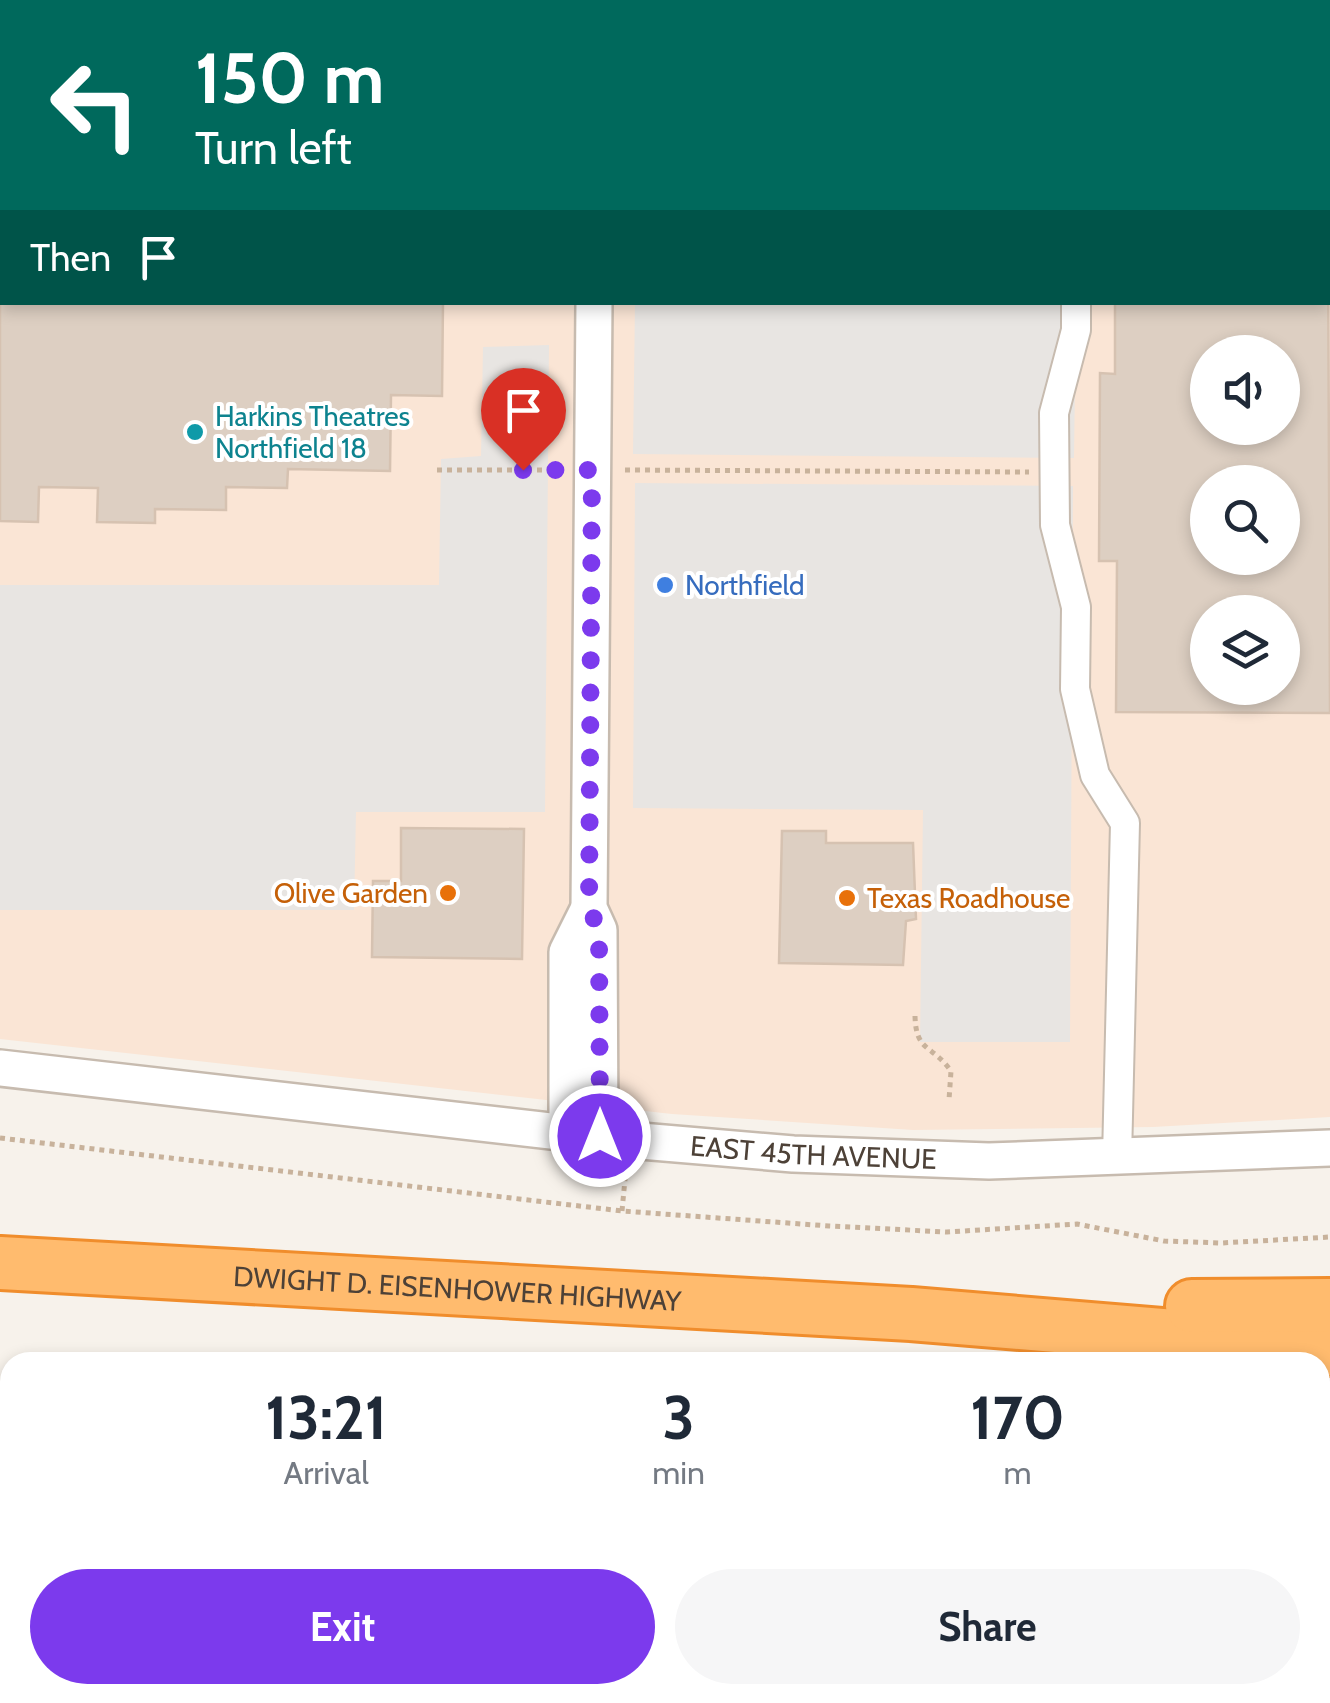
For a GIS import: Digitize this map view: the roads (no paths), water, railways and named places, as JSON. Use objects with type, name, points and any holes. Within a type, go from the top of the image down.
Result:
[{"type":"highway","name":"DWIGHT D. EISENHOWER HIGHWAY","points":[[0,1263],[911,1314]]},
{"type":"highway","points":[[911,1314],[1061,1303],[1330,1305]]},
{"type":"highway","points":[[911,1314],[1330,1349]]},
{"type":"street","points":[[584,1134],[567,952],[589,908],[594,305]]},
{"type":"street","points":[[1076,305],[1076,330],[1054,414],[1054,525],[1076,607],[1075,689],[1095,774],[1125,823],[1118,1158]]},
{"type":"street","name":"EAST 45TH AVENUE","points":[[0,1068],[584,1134],[884,1159],[1118,1158],[1330,1148]]},
{"type":"place","name":"Harkins Theatres Northfield 18","points":[[195,432]]},
{"type":"place","name":"Northfield","points":[[665,585]]},
{"type":"place","name":"Olive Garden","points":[[448,893]]},
{"type":"place","name":"Texas Roadhouse","points":[[847,898]]}]
